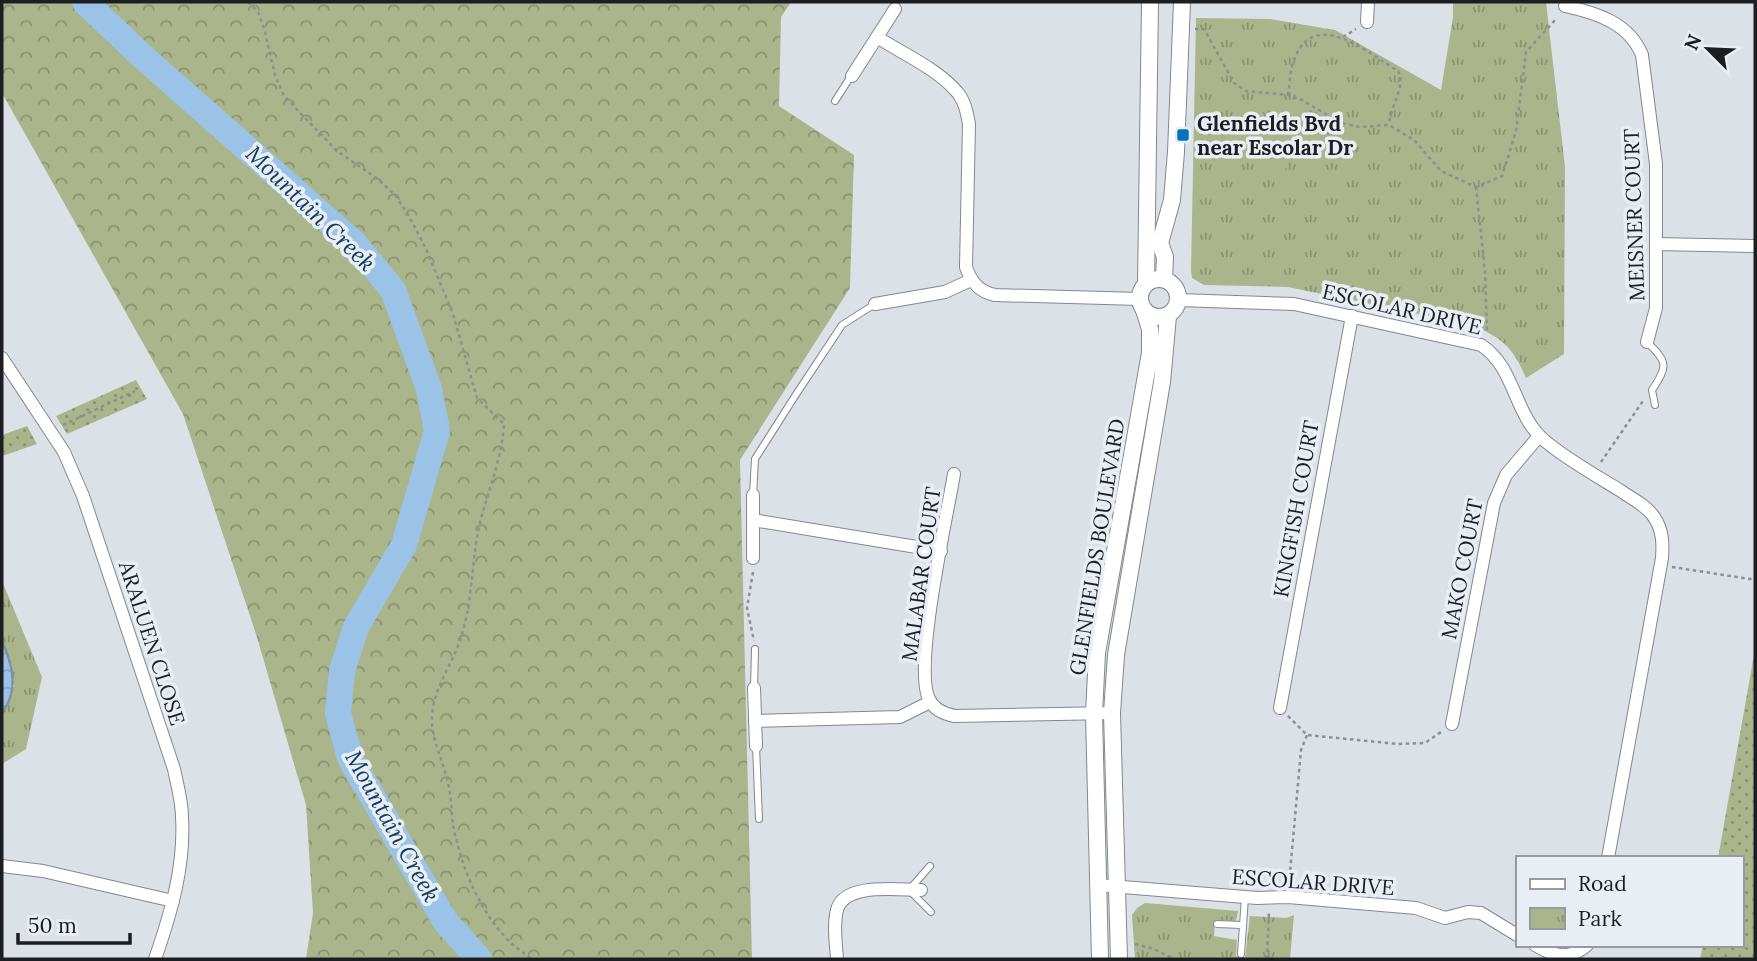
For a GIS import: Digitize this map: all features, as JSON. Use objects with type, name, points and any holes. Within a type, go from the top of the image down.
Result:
[{"type":"street","name":"GLENFIELDS BOULEVARD","points":[[1100,959],[1094,714],[1097,653],[1150,353],[1150,328],[1143,298],[1150,2]]},
{"type":"street","points":[[1164,279],[1165,257],[1160,243],[1172,200],[1177,152],[1182,2]]},
{"type":"street","points":[[1367,22],[1368,2]]},
{"type":"street","points":[[852,76],[897,5]]},
{"type":"street","name":"MEISNER COURT","points":[[1566,6],[1597,15],[1619,26],[1637,43],[1642,55],[1656,164],[1656,308],[1647,342]]},
{"type":"street","points":[[877,37],[941,78],[964,103],[969,124],[966,267],[971,280],[981,290],[995,295],[1143,298]]},
{"type":"street","points":[[1656,244],[1755,246]]},
{"type":"street","points":[[1164,279],[1176,289],[1179,300],[1177,307],[1168,316],[1156,317],[1143,298],[1152,281],[1164,279]]},
{"type":"street","points":[[875,304],[944,292],[971,280]]},
{"type":"street","name":"ESCOLAR DRIVE","points":[[1179,300],[1281,303],[1482,345],[1501,363],[1522,412],[1539,436],[1647,509],[1656,520],[1662,537],[1662,558],[1608,856]]},
{"type":"street","name":"GLENFIELDS BOULEVARD","points":[[1118,952],[1112,713],[1116,655],[1162,382],[1168,316]]},
{"type":"street","name":"KINGFISH COURT","points":[[1280,708],[1352,316]]},
{"type":"street","name":"ARALUEN CLOSE","points":[[2,358],[64,452],[83,496],[174,769],[183,815],[180,866],[173,901],[155,959]]},
{"type":"street","name":"MAKO COURT","points":[[1452,724],[1494,503],[1506,475],[1539,436]]},
{"type":"street","name":"MALABAR COURT","points":[[930,702],[926,688],[926,645],[954,474]]},
{"type":"street","points":[[753,495],[753,558]]},
{"type":"street","points":[[753,520],[941,551]]},
{"type":"street","points":[[754,688],[756,746]]},
{"type":"street","points":[[755,721],[900,718],[930,702],[941,712],[955,716],[1112,713]]},
{"type":"street","points":[[2,866],[43,871],[173,901]]},
{"type":"street","name":"ESCOLAR DRIVE","points":[[1098,885],[1416,908],[1445,918],[1468,912],[1481,914],[1516,934]]},
{"type":"street","points":[[837,959],[836,918],[844,897],[860,891],[915,890]]},
{"type":"street","points":[[1538,947],[1562,957],[1572,957]]},
{"type":"lane","points":[[835,101],[852,76]]},
{"type":"lane","points":[[753,495],[755,459],[795,396],[842,325],[875,304]]},
{"type":"lane","points":[[1647,342],[1661,355],[1664,362],[1663,373],[1652,390],[1655,405]]},
{"type":"lane","points":[[754,688],[755,649]]},
{"type":"lane","points":[[756,746],[759,819]]},
{"type":"lane","points":[[930,866],[915,890],[931,912]]},
{"type":"lane","points":[[1241,954],[1245,897]]},
{"type":"lane","points":[[1217,924],[1242,925]]},
{"type":"path","points":[[248,2],[258,12],[264,27],[271,62],[284,96],[337,151],[395,195],[409,216],[453,314],[477,398],[504,424],[503,447],[479,528],[469,609],[460,641],[435,695],[432,717],[434,742],[449,784],[453,828],[471,882],[490,918],[511,943],[531,959]]},
{"type":"path","points":[[1181,28],[1204,29],[1234,83],[1246,91],[1288,95],[1302,100],[1341,123],[1359,127],[1389,125],[1414,140],[1441,171],[1476,187],[1502,176],[1516,131],[1526,52],[1566,6]]},
{"type":"path","points":[[1288,95],[1294,58],[1302,46],[1310,39],[1323,34],[1343,37],[1398,71],[1402,77],[1402,85],[1390,113],[1389,125]]},
{"type":"path","points":[[1476,187],[1488,328],[1482,345]]},
{"type":"path","points":[[52,432],[69,421],[135,391]]},
{"type":"path","points":[[1599,464],[1639,405]]},
{"type":"path","points":[[753,558],[747,608],[755,649]]},
{"type":"path","points":[[1671,567],[1749,579],[1755,577]]},
{"type":"path","points":[[2,641],[9,657],[14,685],[2,713]]},
{"type":"path","points":[[1280,708],[1307,735],[1398,744],[1425,743],[1452,724]]},
{"type":"path","points":[[1288,897],[1301,750],[1307,735]]},
{"type":"path","points":[[1267,959],[1269,898]]},
{"type":"path","points":[[1118,952],[1135,944],[1154,949],[1174,959]]},
{"type":"green space","points":[[2,2],[791,2],[781,17],[779,106],[854,155],[850,288],[740,460],[752,959],[306,959],[313,913],[306,805],[256,634],[183,414],[2,93]]},
{"type":"green space","points":[[1453,2],[1546,2],[1565,167],[1564,354],[1526,378],[1516,358],[1499,339],[1472,325],[1288,287],[1204,285],[1192,278],[1196,18],[1270,19],[1335,30],[1441,90]]},
{"type":"green space","points":[[1286,131],[1303,141],[1285,170],[1268,159]]},
{"type":"green space","points":[[136,380],[147,399],[67,434],[56,416]]},
{"type":"green space","points":[[27,426],[37,444],[2,456],[2,435]]},
{"type":"green space","points":[[2,581],[42,677],[26,749],[2,764],[2,713],[14,685],[9,657],[2,641]]},
{"type":"green space","points":[[1755,649],[1755,959],[1700,959],[1703,947],[1743,947],[1743,856],[1718,856]]},
{"type":"green space","points":[[1145,903],[1238,911],[1236,921],[1215,920],[1214,936],[1237,940],[1236,956],[1245,958],[1250,916],[1286,918],[1294,915],[1290,959],[1135,959],[1132,915]]},
{"type":"water","points":[[2,641],[11,669],[12,687],[11,696],[2,713]]},
{"type":"waterway","name":"Mountain Creek","points":[[85,2],[143,57],[354,243],[393,290],[429,389],[437,431],[404,545],[356,627],[342,671],[338,713],[350,758],[445,921],[479,959]]},
{"type":"place","name":"Glenfields Bvd near Escolar Dr","points":[[1183,135]]}]
